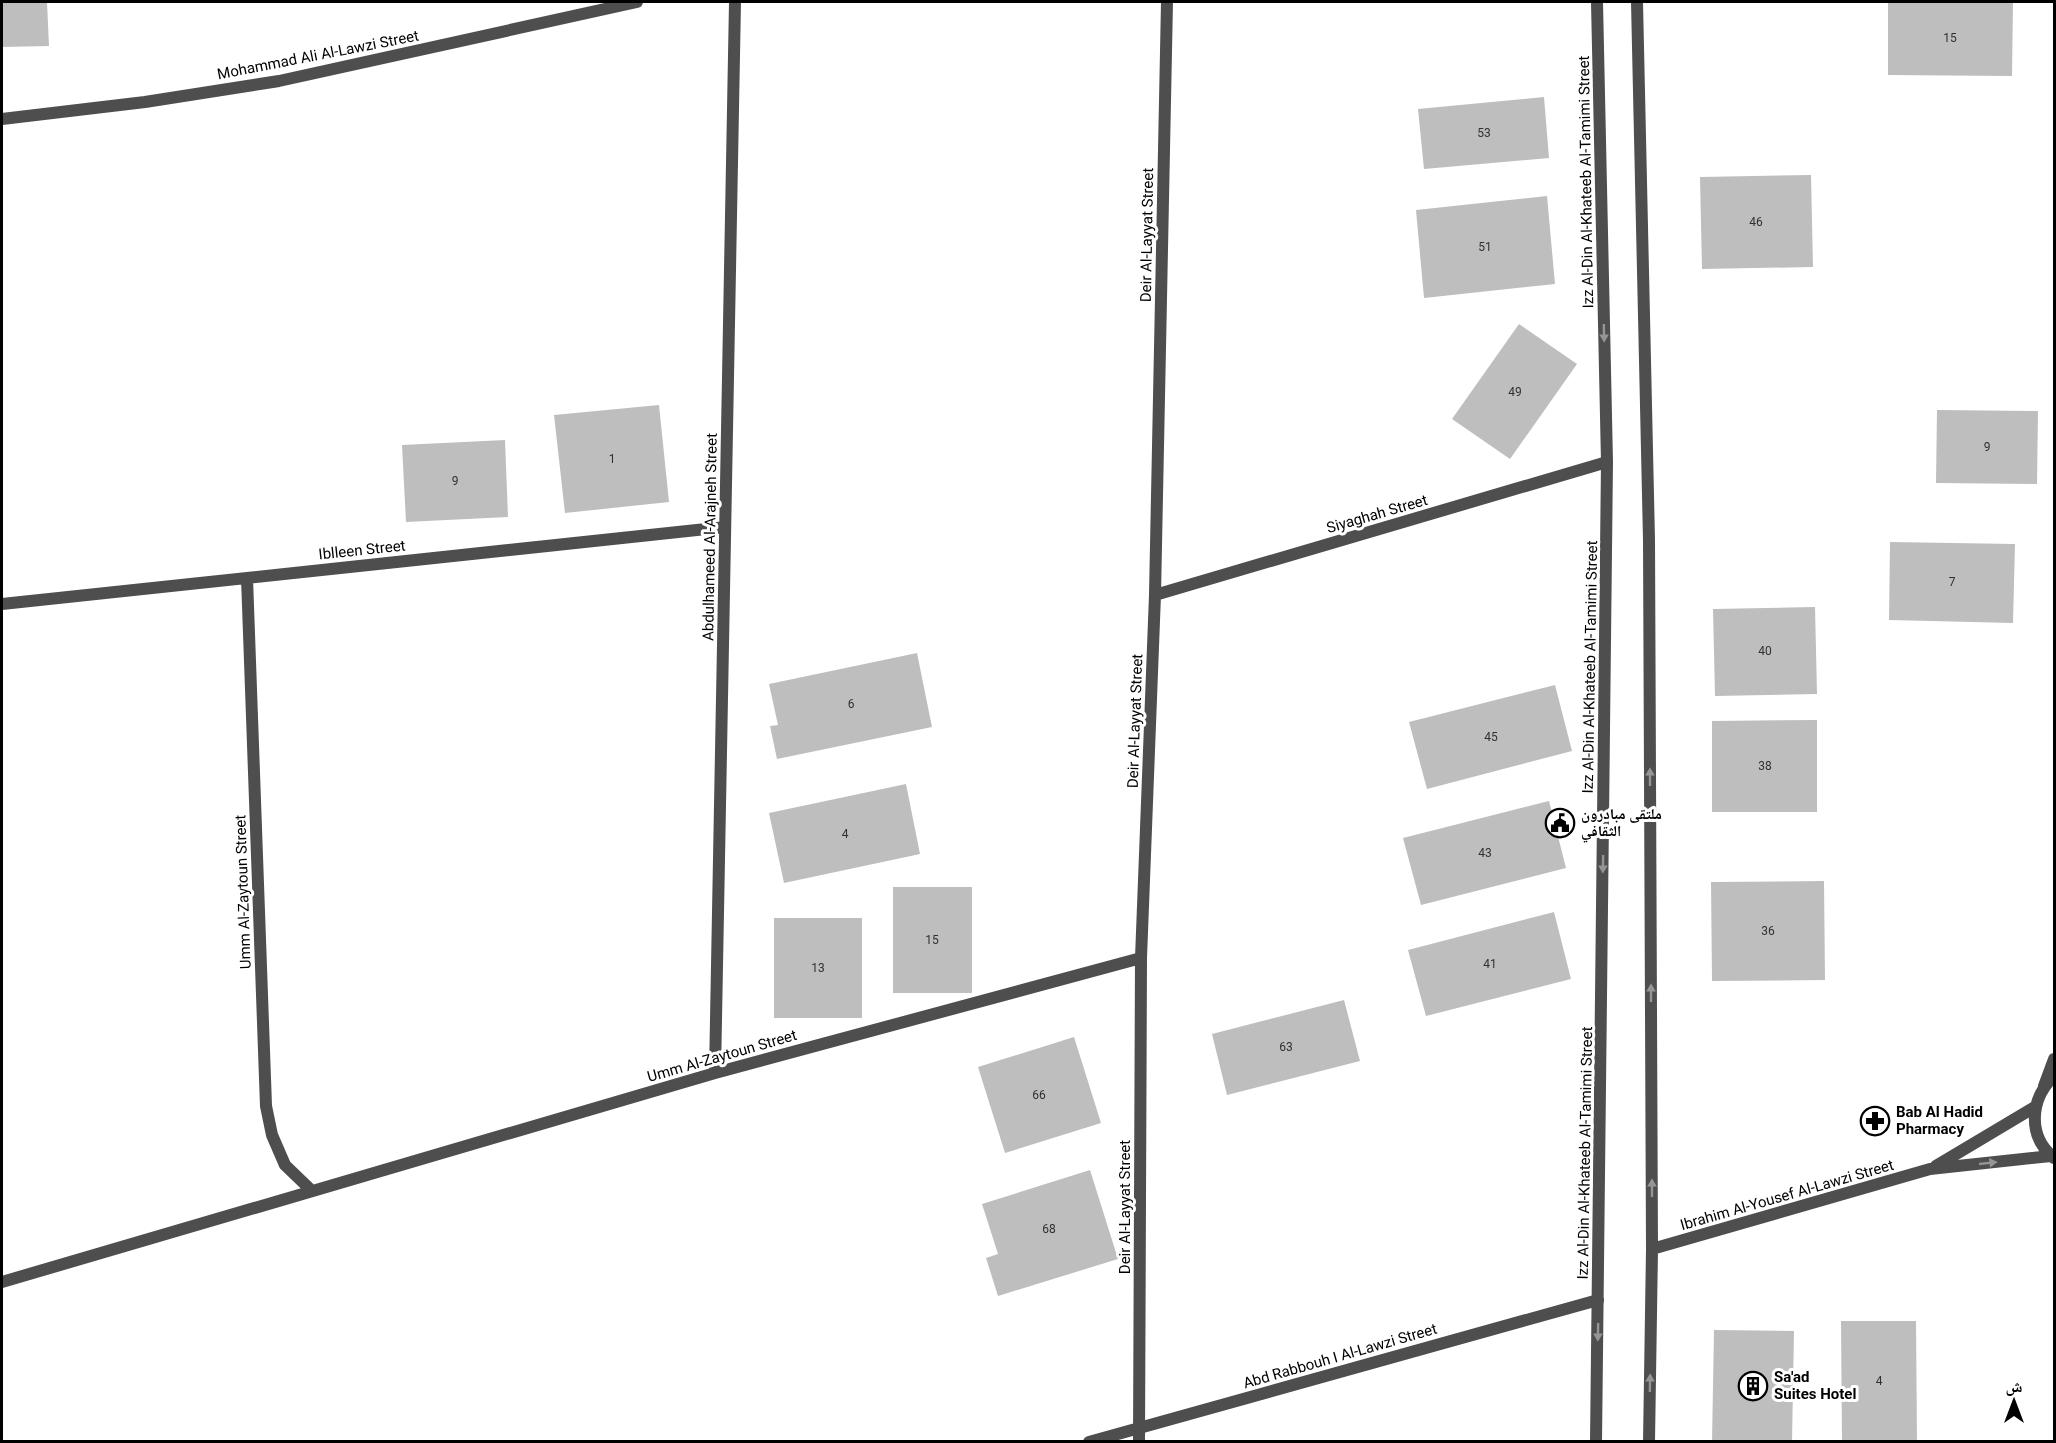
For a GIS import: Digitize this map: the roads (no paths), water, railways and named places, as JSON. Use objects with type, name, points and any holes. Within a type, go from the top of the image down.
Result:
[{"type":"street","name":"Mohammad Ali Al-Lawzi Street","points":[[2,120],[145,102],[279,81],[637,2]]},
{"type":"street","name":"Abdulhameed Al-Arajneh Street","points":[[715,1072],[735,2]]},
{"type":"street","name":"Deir Al-Layyat Street","points":[[1139,1442],[1142,958],[1155,595],[1167,2]]},
{"type":"street","name":"Izz Al-Din Al-Khateeb Al-Tamimi Street","points":[[1596,1442],[1607,462],[1597,2]]},
{"type":"street","points":[[1637,2],[1649,540],[1652,1249],[1649,1442]]},
{"type":"street","name":"Siyaghah Street","points":[[1155,595],[1607,462]]},
{"type":"street","name":"Iblleen Street","points":[[2,604],[725,527]]},
{"type":"street","name":"Umm Al-Zaytoun Street","points":[[247,578],[266,1106],[272,1135],[285,1165],[312,1191]]},
{"type":"street","name":"Umm Al-Zaytoun Street","points":[[2,1282],[715,1072],[1142,958]]},
{"type":"street","points":[[2053,1157],[2043,1145],[2034,1120],[2036,1107],[2055,1059]]},
{"type":"street","points":[[2044,1086],[2055,1076]]},
{"type":"street","name":"Ibrahim Al-Yousef Al-Lawzi Street","points":[[1930,1169],[2036,1107]]},
{"type":"street","name":"Ibrahim Al-Yousef Al-Lawzi Street","points":[[1652,1249],[1930,1169],[2053,1157]]},
{"type":"street","name":"Abd Rabbouh I Al-Lawzi Street","points":[[1089,1442],[1598,1300]]},
{"type":"place","name":"ملتقى مبادرون الثقافي","points":[[1560,823]]},
{"type":"place","name":"Bab Al Hadid Pharmacy","points":[[1875,1121]]},
{"type":"place","name":"Sa'ad Suites Hotel","points":[[1753,1386]]}]
